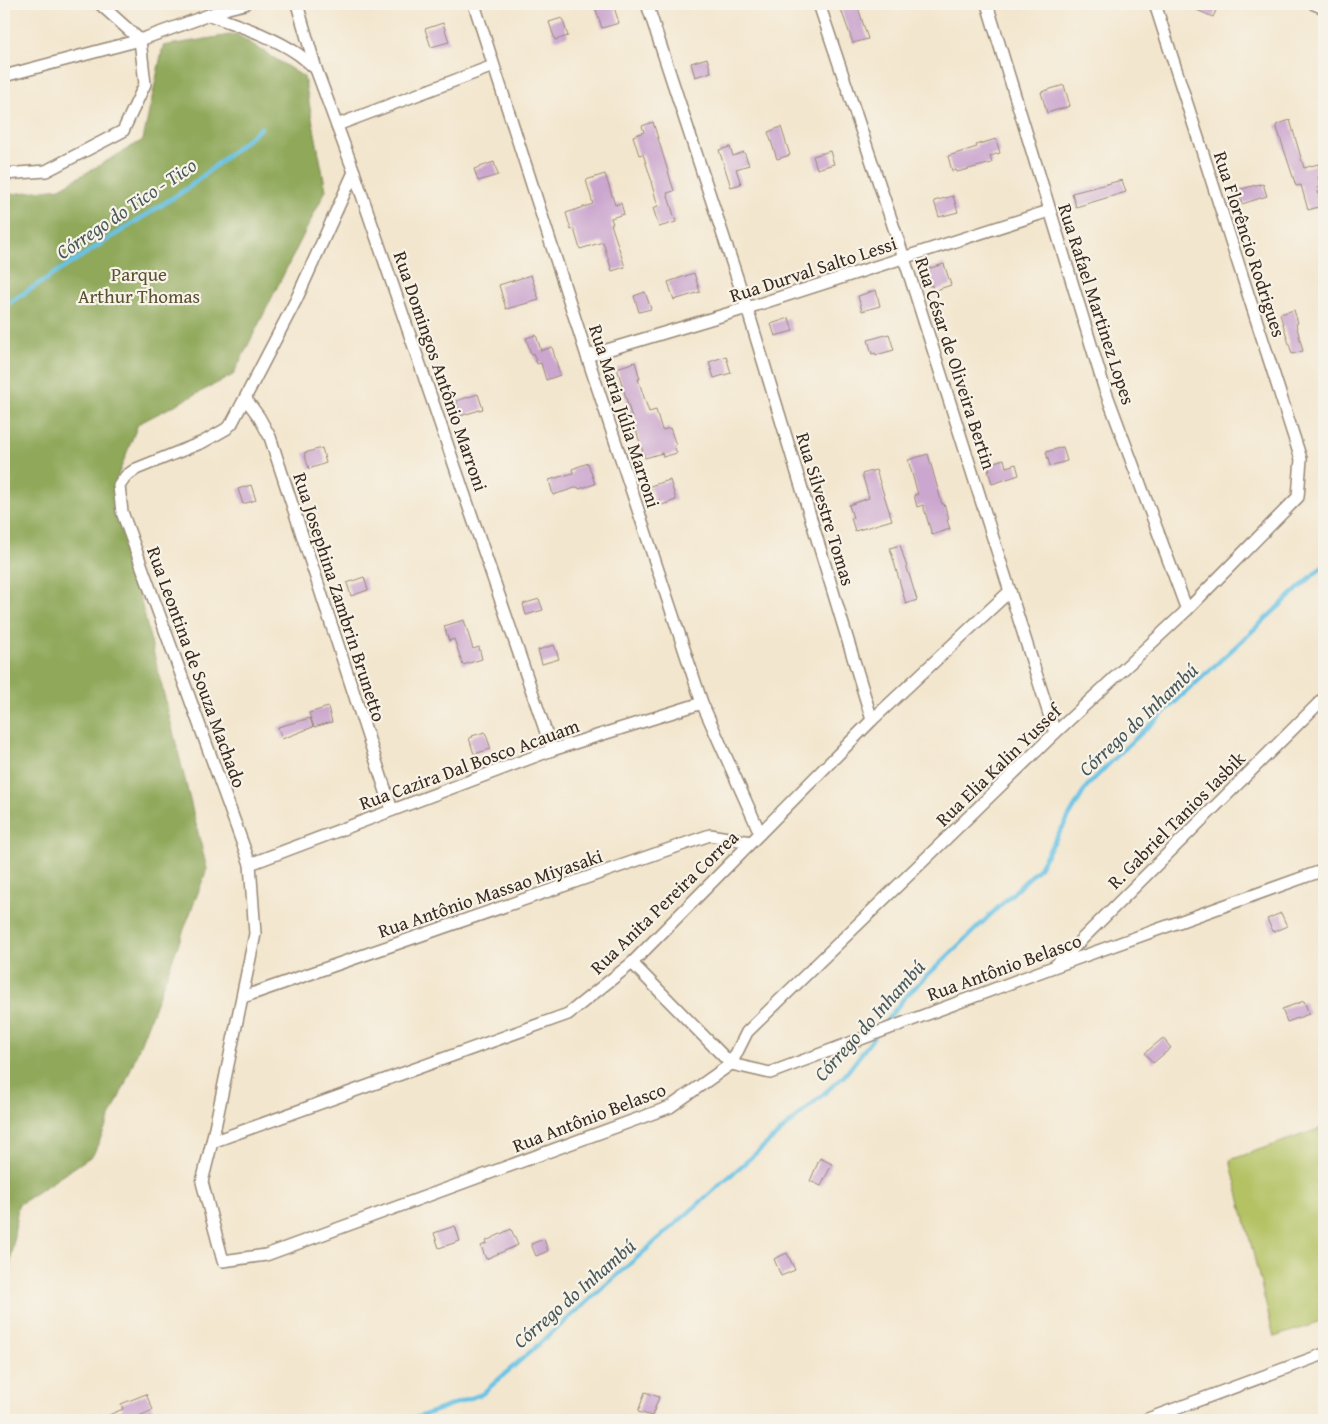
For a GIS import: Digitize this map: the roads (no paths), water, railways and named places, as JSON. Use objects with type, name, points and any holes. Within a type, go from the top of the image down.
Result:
[{"type":"street","points":[[4,174],[46,171],[123,131],[145,84],[140,40],[100,4]]},
{"type":"street","points":[[4,76],[140,40],[245,4]]},
{"type":"street","name":"Rua Domingos Antônio Marroni","points":[[297,4],[316,69],[354,172],[552,750]]},
{"type":"street","name":"Rua Maria Júlia Marroni","points":[[474,4],[587,356],[702,703],[760,832]]},
{"type":"street","name":"Rua Silvestre Tomas","points":[[647,4],[747,308],[872,720]]},
{"type":"street","name":"Rua César de Oliveira Bertin","points":[[819,4],[904,258],[1055,734]]},
{"type":"street","name":"Rua Rafael Martinez Lopes","points":[[987,4],[1104,387],[1187,610]]},
{"type":"street","name":"Rua Florêncio Rodrigues","points":[[1154,4],[1301,459],[1298,497]]},
{"type":"street","points":[[210,15],[286,46],[316,69]]},
{"type":"street","points":[[337,125],[494,66]]},
{"type":"street","name":"Rua Leontina de Souza Machado","points":[[223,1260],[202,1182],[255,934],[250,864],[122,512],[120,486],[126,476],[136,469],[203,442],[226,429],[238,416],[296,300],[354,172]]},
{"type":"street","name":"Rua Durval Salto Lessi","points":[[587,356],[747,308],[1050,211]]},
{"type":"street","name":"Rua Josephina Zambrin Brunetto","points":[[246,399],[270,437],[392,810]]},
{"type":"street","name":"Rua Elia Kalin Yussef","points":[[731,1064],[747,1032],[1055,734],[1187,610],[1298,497]]},
{"type":"street","name":"Rua Anita Pereira Correa","points":[[212,1142],[568,1014],[632,963],[872,720],[1010,591]]},
{"type":"street","name":"R. Gabriel Tanios Iasbik","points":[[1049,969],[1324,698]]},
{"type":"street","name":"Rua Cazira Dal Bosco Acauam","points":[[250,864],[552,750],[702,703]]},
{"type":"street","name":"Rua Antônio Massao Miyasaki","points":[[243,997],[710,835],[751,842]]},
{"type":"street","name":"Rua Antônio Belasco","points":[[223,1260],[266,1255],[670,1107],[731,1064],[770,1073],[1049,969],[1324,870]]},
{"type":"street","points":[[632,963],[731,1064]]},
{"type":"street","points":[[1145,1420],[1324,1354]]},
{"type":"waterway","name":"Córrego do Tico - Tico","points":[[4,306],[188,188],[261,128]]},
{"type":"waterway","name":"Córrego do Inhambú","points":[[880,1029],[904,998],[1038,869],[1087,786],[1123,750],[1324,565]]},
{"type":"waterway","name":"Córrego do Inhambú","points":[[410,1420],[482,1394],[845,1075],[874,1037]]},
{"type":"park label","name":"Parque Arthur Thomas","points":[[139,285]]}]
